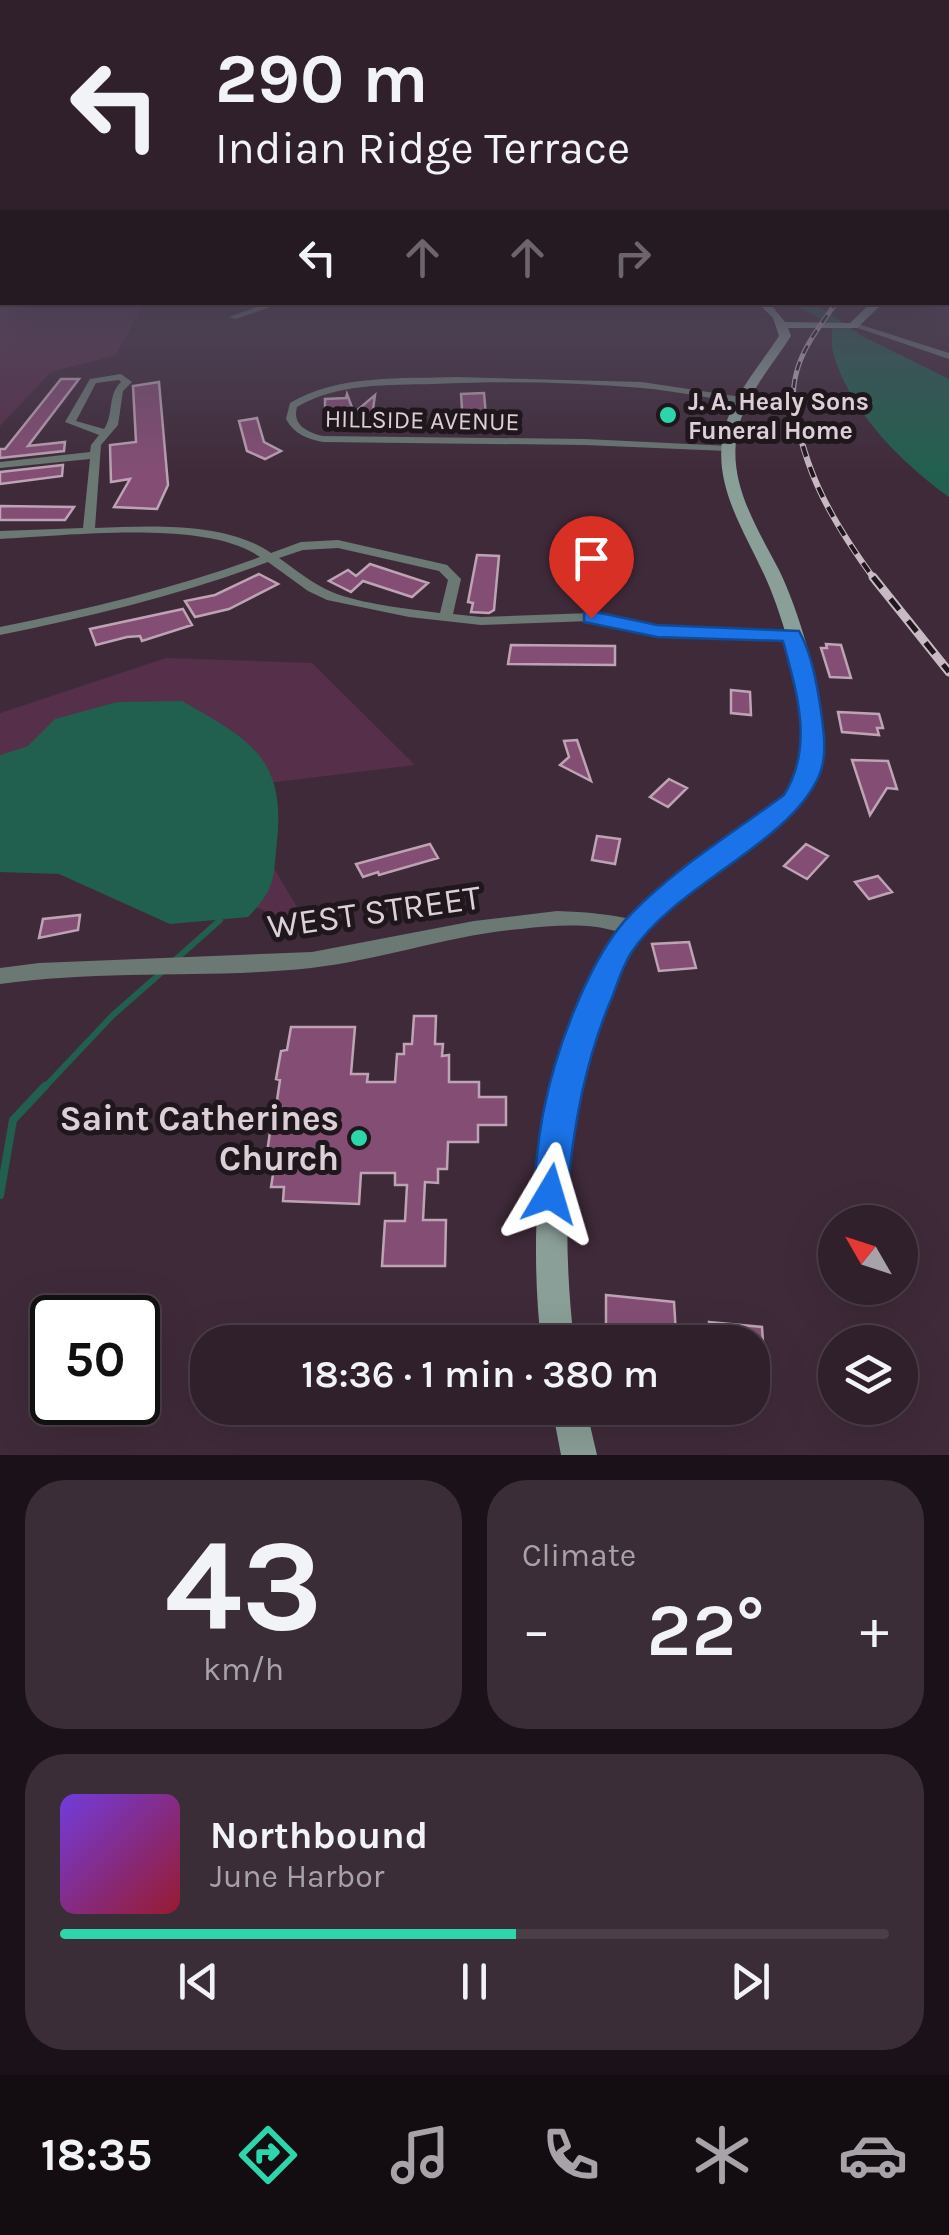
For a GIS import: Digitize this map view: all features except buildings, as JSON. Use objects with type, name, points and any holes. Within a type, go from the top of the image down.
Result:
[{"type":"main road","points":[[556,1325],[549,1199],[560,1107],[598,988],[618,948],[636,926],[677,889],[792,802],[808,775],[812,733],[807,690],[779,590],[736,498],[728,448],[741,400],[782,337]]},
{"type":"main road","points":[[573,1425],[580,1455]]},
{"type":"street","points":[[889,337],[949,356]]},
{"type":"street","points":[[89,530],[94,456],[105,433],[114,425],[118,390],[126,382],[121,376],[93,382],[70,422],[105,433]]},
{"type":"street","name":"HILLSIDE AVENUE","points":[[728,448],[586,442],[323,440],[304,435],[294,424],[292,413],[296,402],[312,393],[384,381],[638,384],[741,400]]},
{"type":"street","points":[[0,465],[94,456]]},
{"type":"street","points":[[0,535],[89,530],[197,532],[224,536],[270,555],[313,588],[332,596],[446,617],[481,621],[591,618],[657,631],[792,635]]},
{"type":"street","points":[[0,630],[110,608],[214,578],[301,546],[338,544],[443,568],[454,579],[446,617]]},
{"type":"street","name":"WEST STREET","points":[[0,976],[93,964],[313,960],[479,930],[586,917],[636,926]]},
{"type":"shaded area","points":[[0,337],[126,337],[116,355],[51,372],[0,426]]},
{"type":"shaded area","points":[[832,337],[864,337],[949,379],[949,497],[912,468],[863,413],[849,392]]},
{"type":"shaded area","points":[[166,658],[312,663],[415,765],[227,788],[308,926],[77,844],[0,856],[0,713]]},
{"type":"shaded area","points":[[182,701],[244,740],[269,770],[275,789],[278,813],[273,875],[264,898],[248,917],[170,924],[59,874],[0,872],[0,755],[28,746],[55,719],[117,702]]},
{"type":"waterway","points":[[174,961],[220,920]]},
{"type":"waterway","points":[[43,1089],[113,1015],[162,972]]},
{"type":"waterway","points":[[0,1195],[13,1120],[45,1086]]},
{"type":"railway","points":[[794,406],[795,377],[813,337]]},
{"type":"railway","points":[[794,403],[805,452],[822,496],[875,580]]},
{"type":"railway","points":[[873,577],[949,672]]},
{"type":"place","name":"J. A. Healy Sons Funeral Home","points":[[668,415]]},
{"type":"place","name":"Saint Catherines Church","points":[[359,1138]]},
{"type":"route","points":[[550,1194],[560,1107],[584,1026],[618,948],[640,921],[677,889],[756,833],[792,802],[808,775],[813,742],[807,690],[792,635],[657,631],[591,618]]}]
